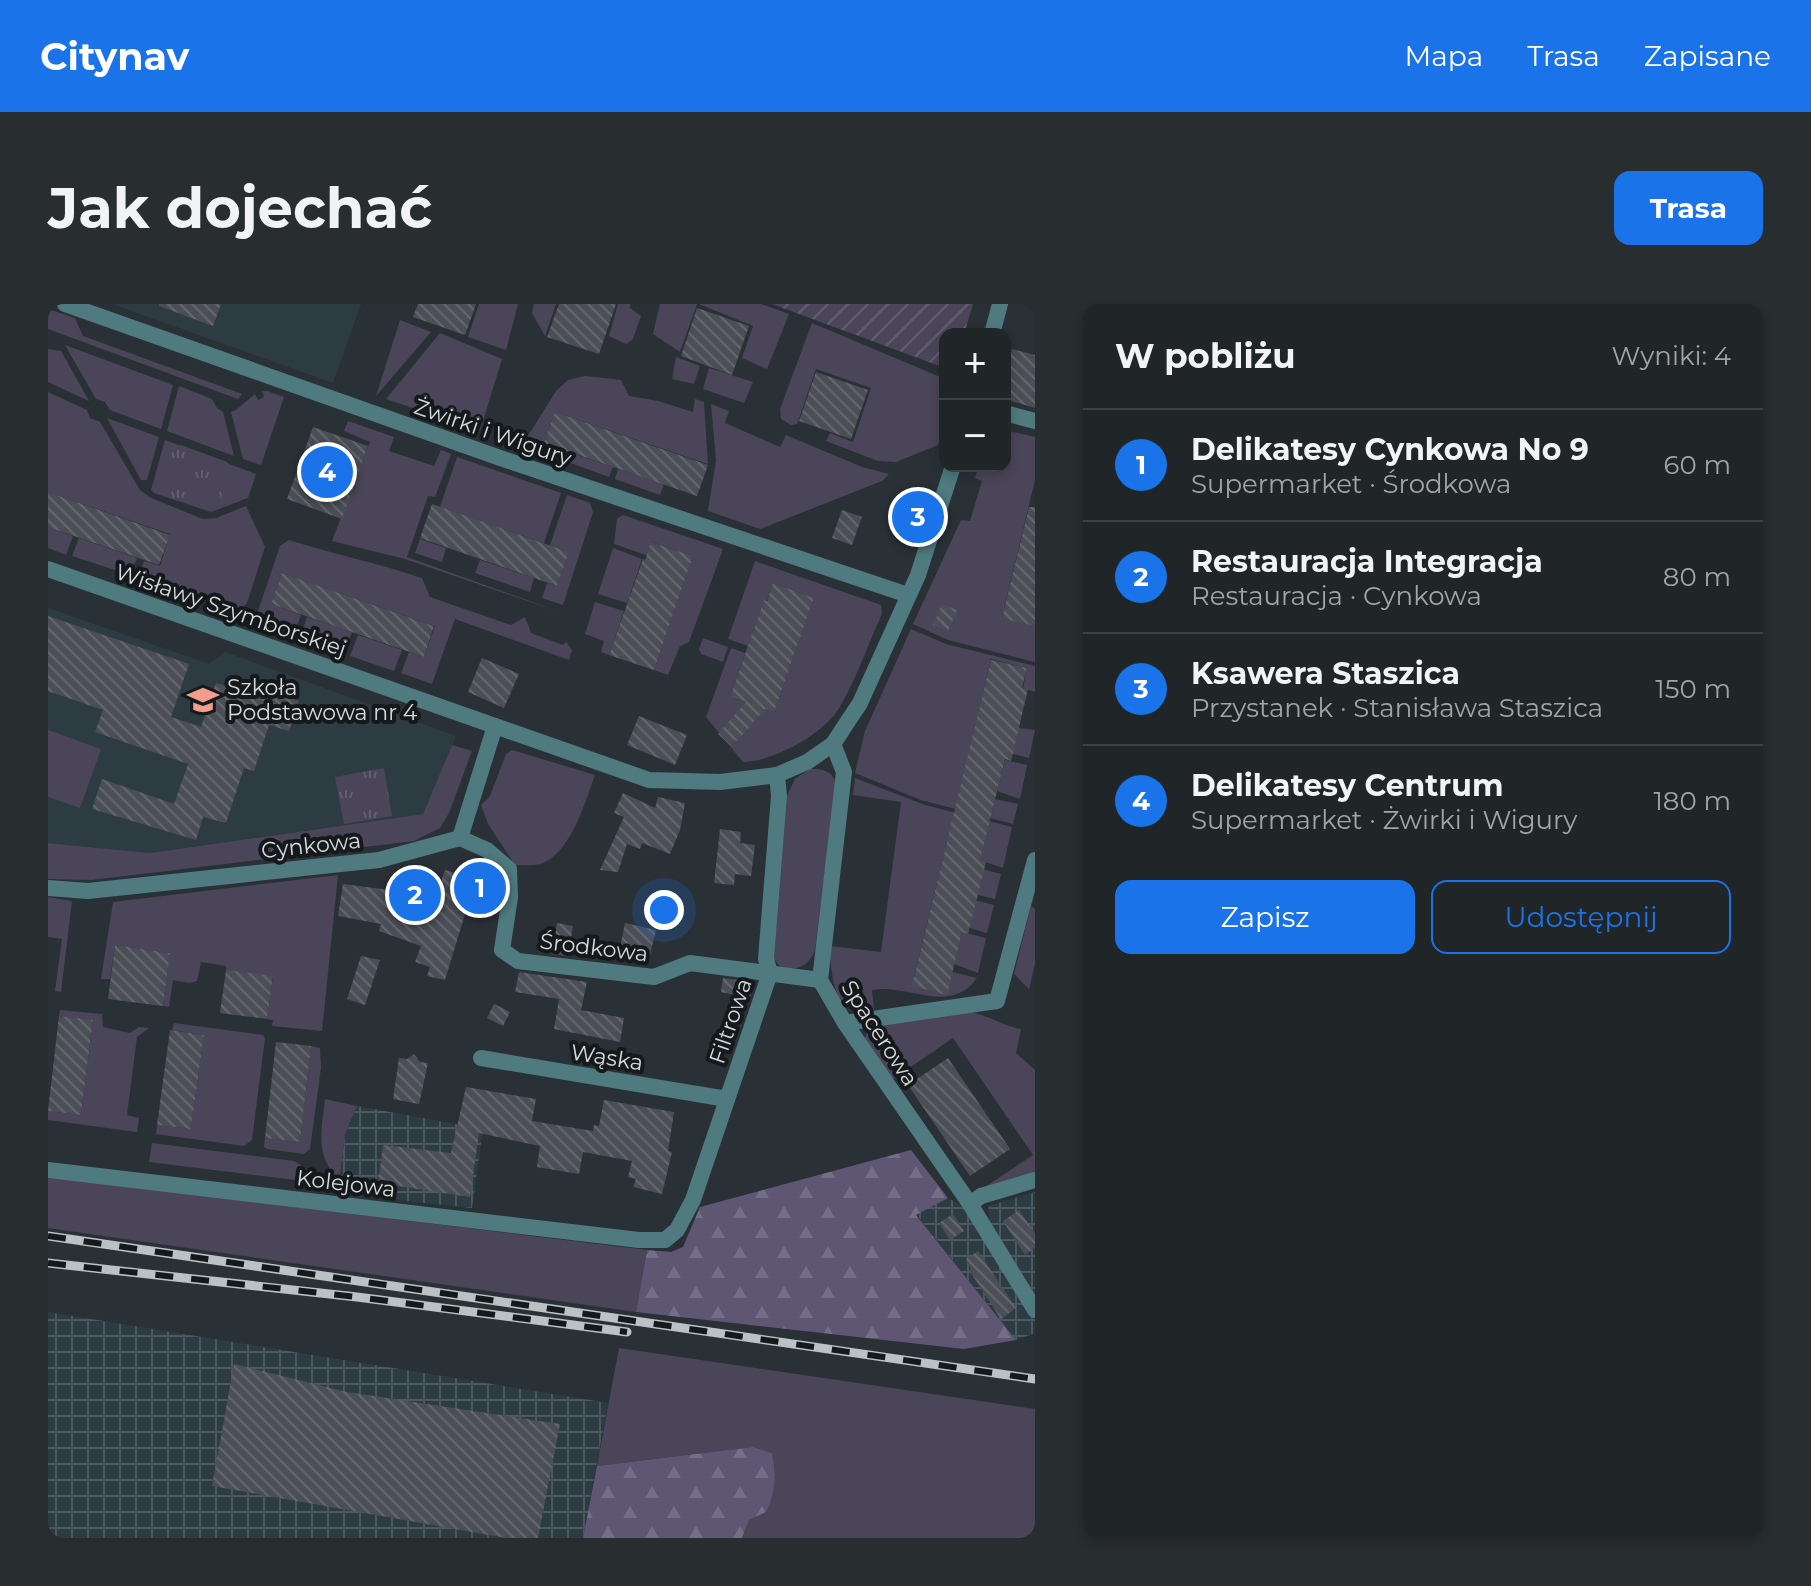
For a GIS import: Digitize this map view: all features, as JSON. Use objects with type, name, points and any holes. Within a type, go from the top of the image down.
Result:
[{"type":"street","name":"Żwirki i Wigury","points":[[65,304],[503,459],[908,595]]},
{"type":"street","points":[[994,328],[1000,304]]},
{"type":"street","points":[[1011,415],[1035,421]]},
{"type":"street","name":"Wisławy Szymborskiej","points":[[48,569],[649,780],[720,782],[777,775],[807,762],[833,744],[860,703],[908,595],[951,472]]},
{"type":"street","points":[[460,838],[495,726]]},
{"type":"street","name":"Spacerowa","points":[[833,744],[844,772],[820,980],[845,1023],[970,1204],[1035,1310]]},
{"type":"street","name":"Filtrowa","points":[[639,1240],[665,1240],[677,1230],[693,1200],[770,973],[766,959],[779,796],[777,775]]},
{"type":"street","name":"Cynkowa","points":[[48,888],[88,891],[379,860],[460,838]]},
{"type":"street","name":"Środkowa","points":[[460,838],[487,850],[509,869],[510,897],[502,950],[518,961],[654,977],[690,963],[820,980]]},
{"type":"street","points":[[845,1023],[997,1001],[1035,860]]},
{"type":"street","name":"Wąska","points":[[481,1058],[727,1099]]},
{"type":"street","name":"Kolejowa","points":[[48,1170],[639,1240]]},
{"type":"street","points":[[970,1204],[981,1196],[1035,1180]]},
{"type":"shaded area","points":[[112,304],[361,304],[333,383]]},
{"type":"shaded area","name":"Szkoła Podstawowa nr 4","points":[[48,608],[209,664],[225,652],[456,736],[423,814],[150,853],[48,843]]},
{"type":"shaded area","points":[[357,1106],[483,1129],[472,1208],[338,1194],[345,1134]]},
{"type":"shaded area","points":[[1035,1192],[1035,1333],[1016,1340],[916,1214],[948,1198],[990,1220],[988,1206]]},
{"type":"shaded area","points":[[48,1312],[608,1403],[583,1538],[48,1538]]},
{"type":"green space","points":[[479,304],[518,304],[506,350],[468,337]]},
{"type":"green space","points":[[534,304],[556,304],[545,336],[532,313]]},
{"type":"green space","points":[[618,304],[630,304],[630,308],[641,316],[633,339],[626,344],[609,336]]},
{"type":"green space","points":[[660,304],[697,304],[680,352],[653,334]]},
{"type":"green space","points":[[699,304],[761,304],[789,314],[767,369],[742,358],[753,326]]},
{"type":"green space","points":[[772,304],[973,304],[966,328],[939,328],[939,366]]},
{"type":"green space","points":[[48,309],[75,318],[83,336],[242,394],[238,399],[48,329]]},
{"type":"green space","points":[[400,320],[431,332],[376,396]]},
{"type":"green space","points":[[812,323],[939,376],[939,442],[938,445],[896,462],[878,461],[826,441],[830,433],[853,442],[871,388],[816,369],[797,424],[791,425],[781,419],[780,409]]},
{"type":"green space","points":[[440,333],[502,359],[480,431],[386,399]]},
{"type":"green space","points":[[65,345],[173,385],[161,429],[110,410],[105,402],[96,399]]},
{"type":"green space","points":[[48,349],[61,351],[89,401],[48,382]]},
{"type":"green space","points":[[676,357],[700,366],[694,384],[672,379]]},
{"type":"green space","points":[[709,368],[753,382],[744,403],[703,389]]},
{"type":"green space","points":[[585,376],[621,380],[629,396],[693,412],[695,399],[704,402],[708,464],[555,412],[544,443],[563,450],[560,460],[521,447],[556,391],[568,380]]},
{"type":"green space","points":[[179,386],[212,399],[223,412],[234,456],[167,431]]},
{"type":"green space","points":[[262,391],[284,397],[261,465],[243,459],[231,412],[255,394],[258,400],[264,397]]},
{"type":"green space","points":[[48,392],[87,410],[90,418],[100,422],[140,490],[151,498],[203,519],[216,518],[246,506],[265,547],[247,603],[238,612],[138,578],[144,561],[160,566],[170,534],[48,492]]},
{"type":"green space","points":[[711,404],[729,411],[725,423],[780,447],[786,435],[862,467],[889,474],[882,481],[760,529],[708,511],[716,460]]},
{"type":"green space","points":[[107,418],[159,437],[147,480],[141,480]]},
{"type":"green space","points":[[348,421],[394,437],[389,451],[434,466],[441,450],[451,454],[435,497],[428,496],[407,557],[560,612],[405,559],[332,541],[370,442],[344,431]]},
{"type":"green space","points":[[1011,431],[1035,437],[1035,480],[1002,617],[1035,626],[1035,662],[948,640],[913,624],[961,520],[970,521],[982,481],[975,478],[977,472],[1011,472]]},
{"type":"green space","points":[[165,440],[256,474],[248,498],[211,512],[154,493],[151,490]]},
{"type":"green space","points":[[181,445],[227,462],[231,469],[218,506],[209,511],[164,496],[161,491],[173,449]]},
{"type":"green space","points":[[568,452],[613,467],[609,477],[565,461]]},
{"type":"green space","points":[[457,457],[561,493],[544,543],[440,507]]},
{"type":"green space","points":[[618,469],[664,484],[660,495],[615,479]]},
{"type":"green space","points":[[567,495],[590,503],[593,512],[563,605],[542,598],[547,583],[557,586],[569,552],[550,545]]},
{"type":"green space","points":[[623,515],[723,549],[689,642],[680,646],[668,675],[654,670],[693,556],[652,542],[646,555],[614,544],[617,519]]},
{"type":"green space","points":[[48,527],[73,536],[66,555],[48,548]]},
{"type":"green space","points":[[79,538],[137,558],[130,575],[72,556]]},
{"type":"green space","points":[[420,539],[446,548],[442,562],[415,553]]},
{"type":"green space","points":[[289,540],[422,578],[430,597],[511,625],[525,617],[531,633],[563,645],[566,642],[572,650],[569,660],[455,619],[432,684],[401,673],[409,652],[424,657],[435,626],[282,573],[271,604],[301,615],[293,636],[257,623],[258,611],[280,546]]},
{"type":"green space","points":[[613,548],[642,559],[627,603],[598,594]]},
{"type":"green space","points":[[480,560],[534,578],[530,592],[475,573]]},
{"type":"green space","points":[[755,561],[881,605],[882,614],[850,688],[830,720],[808,738],[782,752],[743,762],[706,717],[731,648],[745,653],[730,697],[774,712],[814,598],[773,583],[748,646],[728,639]]},
{"type":"green space","points":[[595,602],[624,611],[609,655],[601,652],[604,641],[585,634]]},
{"type":"green space","points":[[307,617],[352,632],[344,654],[300,638]]},
{"type":"green space","points":[[911,629],[946,644],[1035,666],[1035,692],[1023,688],[1027,668],[991,659],[957,804],[992,812],[995,799],[1018,804],[1013,824],[921,800],[855,773],[865,731]]},
{"type":"green space","points":[[358,635],[402,650],[394,671],[350,656]]},
{"type":"green space","points":[[703,638],[728,647],[723,662],[701,654],[699,649]]},
{"type":"green space","points":[[1013,727],[1035,730],[1029,758],[1013,754]]},
{"type":"green space","points":[[48,730],[101,749],[80,808],[48,797]]},
{"type":"green space","points":[[452,745],[472,751],[449,813],[440,828],[414,841],[92,880],[48,879],[48,843],[150,853],[423,814]]},
{"type":"green space","points":[[512,750],[595,775],[568,839],[560,850],[540,864],[515,865],[488,824],[481,805],[490,796],[506,754]]},
{"type":"green space","points":[[1005,760],[1027,765],[1020,799],[997,791]]},
{"type":"green space","points":[[384,768],[392,816],[344,824],[335,777]]},
{"type":"green space","points":[[810,769],[826,771],[836,783],[815,950],[802,966],[781,968],[774,959],[787,796],[795,779]]},
{"type":"green space","points":[[855,778],[925,805],[1012,827],[1003,868],[980,860],[984,841],[949,833],[914,977],[949,986],[952,972],[977,978],[954,995],[941,997],[872,990],[874,1011],[860,1011],[849,1007],[837,992],[829,946],[881,952],[901,802],[853,795]]},
{"type":"green space","points":[[978,868],[1001,874],[995,899],[978,895]]},
{"type":"green space","points":[[338,875],[322,1031],[272,1026],[273,1020],[267,1019],[273,977],[226,970],[226,966],[201,962],[197,981],[173,980],[169,1007],[163,1006],[170,953],[115,945],[110,979],[101,979],[113,902]]},
{"type":"green space","points":[[48,897],[72,901],[61,992],[55,991],[62,939],[48,937]]},
{"type":"green space","points":[[970,899],[994,905],[987,933],[970,928]]},
{"type":"green space","points":[[1031,906],[1035,909],[1035,964],[1029,989],[1014,974]]},
{"type":"green space","points":[[962,932],[986,938],[978,973],[954,964]]},
{"type":"green space","points":[[60,1010],[102,1014],[103,1027],[130,1033],[139,1027],[149,1028],[137,1037],[127,1115],[139,1118],[137,1132],[48,1120],[48,1111],[81,1115],[93,1021],[59,1016]]},
{"type":"green space","points":[[970,1012],[1021,1029],[1016,1053],[1035,1070],[1035,1173],[985,1187],[1033,1155],[953,1038],[893,1079],[864,1039],[873,1024]]},
{"type":"green space","points":[[174,1023],[263,1035],[265,1038],[252,1140],[244,1146],[156,1134],[157,1125],[191,1129],[204,1035],[172,1030]]},
{"type":"green space","points":[[311,1046],[320,1048],[321,1068],[310,1149],[304,1154],[267,1149],[264,1147],[265,1138],[300,1142]]},
{"type":"green space","points":[[325,1099],[357,1106],[345,1134],[340,1176],[329,1167],[322,1149]]},
{"type":"green space","points":[[152,1143],[294,1161],[310,1171],[312,1182],[149,1162]]},
{"type":"green space","points":[[911,1150],[948,1198],[916,1215],[1016,1340],[964,1349],[636,1312],[647,1250],[671,1252],[683,1247],[700,1207]]},
{"type":"green space","points":[[48,1178],[647,1250],[636,1312],[48,1228]]},
{"type":"green space","points":[[619,1348],[1035,1409],[1035,1538],[742,1538],[749,1520],[766,1512],[772,1453],[753,1447],[597,1466]]},
{"type":"green space","points":[[753,1447],[772,1453],[774,1483],[766,1512],[749,1520],[742,1538],[583,1538],[597,1466]]},
{"type":"building","points":[[159,304],[221,304],[213,326]]},
{"type":"building","points":[[418,304],[476,304],[465,335],[413,317]]},
{"type":"building","points":[[559,304],[616,304],[599,354],[547,337]]},
{"type":"building","points":[[697,308],[749,326],[732,375],[681,356]]},
{"type":"building","points":[[1012,349],[1035,355],[1035,408],[1011,401]]},
{"type":"building","points":[[816,372],[868,390],[851,439],[799,421]]},
{"type":"building","points":[[555,412],[708,465],[697,496],[544,443]]},
{"type":"building","points":[[313,427],[368,446],[342,519],[287,499]]},
{"type":"building","points":[[48,492],[170,535],[159,565],[48,527]]},
{"type":"building","points":[[432,504],[569,552],[557,586],[420,538]]},
{"type":"building","points":[[1029,507],[1035,507],[1035,626],[1002,618]]},
{"type":"building","points":[[842,510],[862,517],[852,545],[832,538]]},
{"type":"building","points":[[651,542],[693,556],[654,670],[609,655]]},
{"type":"building","points":[[282,573],[434,626],[424,657],[271,604]]},
{"type":"building","points":[[773,583],[814,598],[774,712],[765,709],[730,745],[718,734],[746,702],[730,697],[764,600],[767,601]]},
{"type":"building","points":[[942,604],[957,610],[948,631],[933,625]]},
{"type":"building","points":[[48,616],[189,664],[171,717],[201,727],[216,683],[236,689],[239,681],[299,701],[289,731],[269,725],[254,771],[244,768],[226,823],[203,817],[196,840],[92,809],[102,779],[174,804],[188,764],[95,732],[103,710],[48,691]]},
{"type":"building","points":[[482,658],[519,674],[504,708],[468,692]]},
{"type":"building","points":[[991,660],[1027,668],[1022,688],[1028,689],[1011,761],[1005,759],[980,860],[986,862],[968,934],[962,932],[947,995],[912,986]]},
{"type":"building","points":[[639,716],[687,735],[675,765],[627,745]]},
{"type":"building","points":[[623,793],[655,808],[658,797],[685,803],[680,830],[670,854],[642,843],[640,849],[627,844],[618,872],[600,870],[624,817],[614,813]]},
{"type":"building","points":[[720,829],[741,832],[740,843],[755,845],[751,876],[735,874],[734,885],[714,883]]},
{"type":"building","points":[[445,870],[499,884],[499,896],[498,904],[486,901],[483,908],[468,904],[445,980],[427,976],[430,967],[415,962],[421,946],[379,931],[381,924],[338,916],[343,884],[397,891],[398,883],[436,896]]},
{"type":"building","points":[[557,923],[573,926],[568,956],[551,954]]},
{"type":"building","points":[[625,923],[656,930],[649,959],[619,952]]},
{"type":"building","points":[[115,945],[170,953],[163,1006],[108,999]]},
{"type":"building","points":[[361,956],[380,960],[365,1005],[347,999]]},
{"type":"building","points":[[226,970],[273,976],[267,1019],[220,1013]]},
{"type":"building","points":[[519,972],[587,982],[581,1010],[624,1018],[620,1042],[554,1029],[559,999],[515,992]]},
{"type":"building","points":[[723,978],[753,982],[750,998],[721,992]]},
{"type":"building","points":[[494,1004],[510,1012],[503,1026],[487,1018]]},
{"type":"building","points":[[59,1016],[93,1020],[81,1115],[48,1111]]},
{"type":"building","points":[[170,1030],[204,1035],[191,1129],[157,1125]]},
{"type":"building","points":[[276,1042],[311,1046],[300,1142],[265,1138]]},
{"type":"building","points":[[414,1054],[420,1062],[428,1063],[419,1104],[393,1099],[399,1058],[407,1059]]},
{"type":"building","points":[[948,1058],[1010,1149],[970,1176],[908,1085]]},
{"type":"building","points":[[466,1087],[536,1099],[532,1121],[593,1131],[594,1125],[599,1126],[604,1100],[674,1112],[668,1151],[672,1152],[662,1194],[633,1187],[636,1179],[628,1177],[632,1161],[583,1152],[579,1174],[537,1167],[540,1146],[479,1133],[470,1197],[378,1183],[383,1145],[451,1153]]},
{"type":"building","points":[[1019,1210],[1035,1233],[1035,1248],[1025,1255],[1003,1221]]},
{"type":"building","points":[[953,1214],[964,1231],[950,1240],[939,1223]]},
{"type":"building","points":[[978,1251],[1016,1308],[1001,1319],[969,1270],[966,1259]]},
{"type":"building","points":[[234,1364],[347,1392],[560,1424],[538,1538],[506,1538],[212,1486]]},
{"type":"railway","points":[[48,1236],[1035,1379]]},
{"type":"railway","points":[[48,1263],[357,1297],[627,1332]]},
{"type":"place","name":"Delikatesy Centrum","points":[[327,472]]},
{"type":"place","name":"Ksawera Staszica","points":[[918,517]]},
{"type":"place","name":"Szkoła Podstawowa nr 4","points":[[203,700]]},
{"type":"place","name":"Delikatesy Cynkowa No 9","points":[[480,888]]},
{"type":"place","name":"Restauracja Integracja","points":[[415,895]]}]
